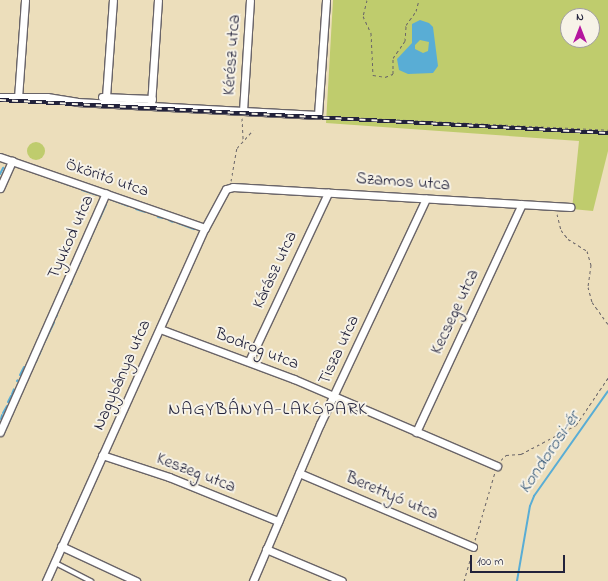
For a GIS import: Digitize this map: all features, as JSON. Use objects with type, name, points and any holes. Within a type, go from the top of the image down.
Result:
[{"type":"street","points":[[18,98],[25,0]]},
{"type":"street","points":[[106,97],[113,0]]},
{"type":"street","points":[[151,102],[158,0]]},
{"type":"street","name":"Kérész utca","points":[[243,111],[250,0]]},
{"type":"street","points":[[91,102],[106,97],[243,111],[318,115],[326,0]]},
{"type":"street","points":[[0,97],[47,97],[91,102],[151,102]]},
{"type":"street","name":"Ököritó utca","points":[[0,157],[205,228]]},
{"type":"street","points":[[0,188],[12,161]]},
{"type":"street","name":"Szamos utca","points":[[232,187],[570,207]]},
{"type":"street","name":"Nagybánya utca","points":[[46,581],[205,228],[225,191],[232,187]]},
{"type":"street","name":"Tyukod utca","points":[[0,432],[106,193]]},
{"type":"street","name":"Kárász utca","points":[[249,361],[328,193]]},
{"type":"street","name":"Tisza utca","points":[[253,581],[299,473],[426,199]]},
{"type":"street","name":"Kecsege utca","points":[[416,432],[522,204]]},
{"type":"street","name":"Bodrog utca","points":[[160,329],[249,361],[416,432],[498,464]]},
{"type":"street","name":"Keszeg utca","points":[[102,455],[169,477],[278,521]]},
{"type":"street","name":"Berettyó utca","points":[[299,473],[473,547]]},
{"type":"street","points":[[62,546],[136,581]]},
{"type":"street","points":[[266,549],[342,581]]},
{"type":"lane","points":[[54,562],[91,581]]},
{"type":"path","points":[[367,0],[363,16],[372,33],[373,75],[385,77],[393,74],[393,58],[405,41],[406,25],[416,11],[419,0]]},
{"type":"path","points":[[243,111],[243,139]]},
{"type":"path","points":[[318,115],[608,130]]},
{"type":"path","points":[[232,187],[234,157],[243,139],[253,130]]},
{"type":"path","points":[[553,211],[558,215],[561,230],[568,239],[587,251],[591,265],[588,286],[592,302],[608,324]]},
{"type":"path","points":[[464,581],[498,464],[506,455],[521,454],[576,425],[608,378]]},
{"type":"green space","points":[[333,0],[608,0],[608,151],[593,211],[572,209],[579,141],[326,123]]},
{"type":"green space","points":[[36,142],[42,145],[45,151],[42,157],[36,160],[30,157],[27,151],[30,145]]},
{"type":"water","points":[[420,20],[429,23],[433,27],[438,66],[433,73],[408,74],[399,70],[397,59],[412,43],[412,24]],"holes":[[[420,40],[429,42],[428,51],[423,53],[415,49],[415,45]]]},
{"type":"waterway","points":[[0,174],[3,168]]},
{"type":"waterway","points":[[46,176],[52,179]]},
{"type":"waterway","points":[[56,180],[63,183]]},
{"type":"waterway","points":[[66,184],[76,187]]},
{"type":"waterway","points":[[82,190],[97,195]]},
{"type":"waterway","points":[[110,199],[128,206]]},
{"type":"waterway","points":[[99,220],[106,204]]},
{"type":"waterway","points":[[136,209],[145,212]]},
{"type":"waterway","points":[[158,217],[163,218]]},
{"type":"waterway","points":[[169,220],[173,222]]},
{"type":"waterway","points":[[178,223],[194,229]]},
{"type":"waterway","points":[[93,233],[96,225]]},
{"type":"waterway","points":[[84,253],[91,237]]},
{"type":"waterway","points":[[77,269],[82,258]]},
{"type":"waterway","points":[[74,275],[76,270]]},
{"type":"waterway","points":[[71,284],[72,280]]},
{"type":"waterway","points":[[67,291],[69,287]]},
{"type":"waterway","points":[[59,309],[64,297]]},
{"type":"waterway","points":[[43,345],[54,322]]},
{"type":"waterway","points":[[39,355],[42,348]]},
{"type":"waterway","points":[[36,362],[38,356]]},
{"type":"waterway","points":[[20,375],[24,367]]},
{"type":"waterway","points":[[12,394],[14,389]]},
{"type":"waterway","name":"Kondorosi-ér","points":[[517,581],[530,506],[534,496],[608,391]]},
{"type":"waterway","points":[[8,402],[11,396]]},
{"type":"waterway","points":[[3,413],[7,406]]},
{"type":"waterway","points":[[1,419],[2,415]]},
{"type":"railway","points":[[0,100],[608,133]]},
{"type":"district","name":"NAGYBÁNYA-LAKÓPARK","points":[[268,410]]}]
